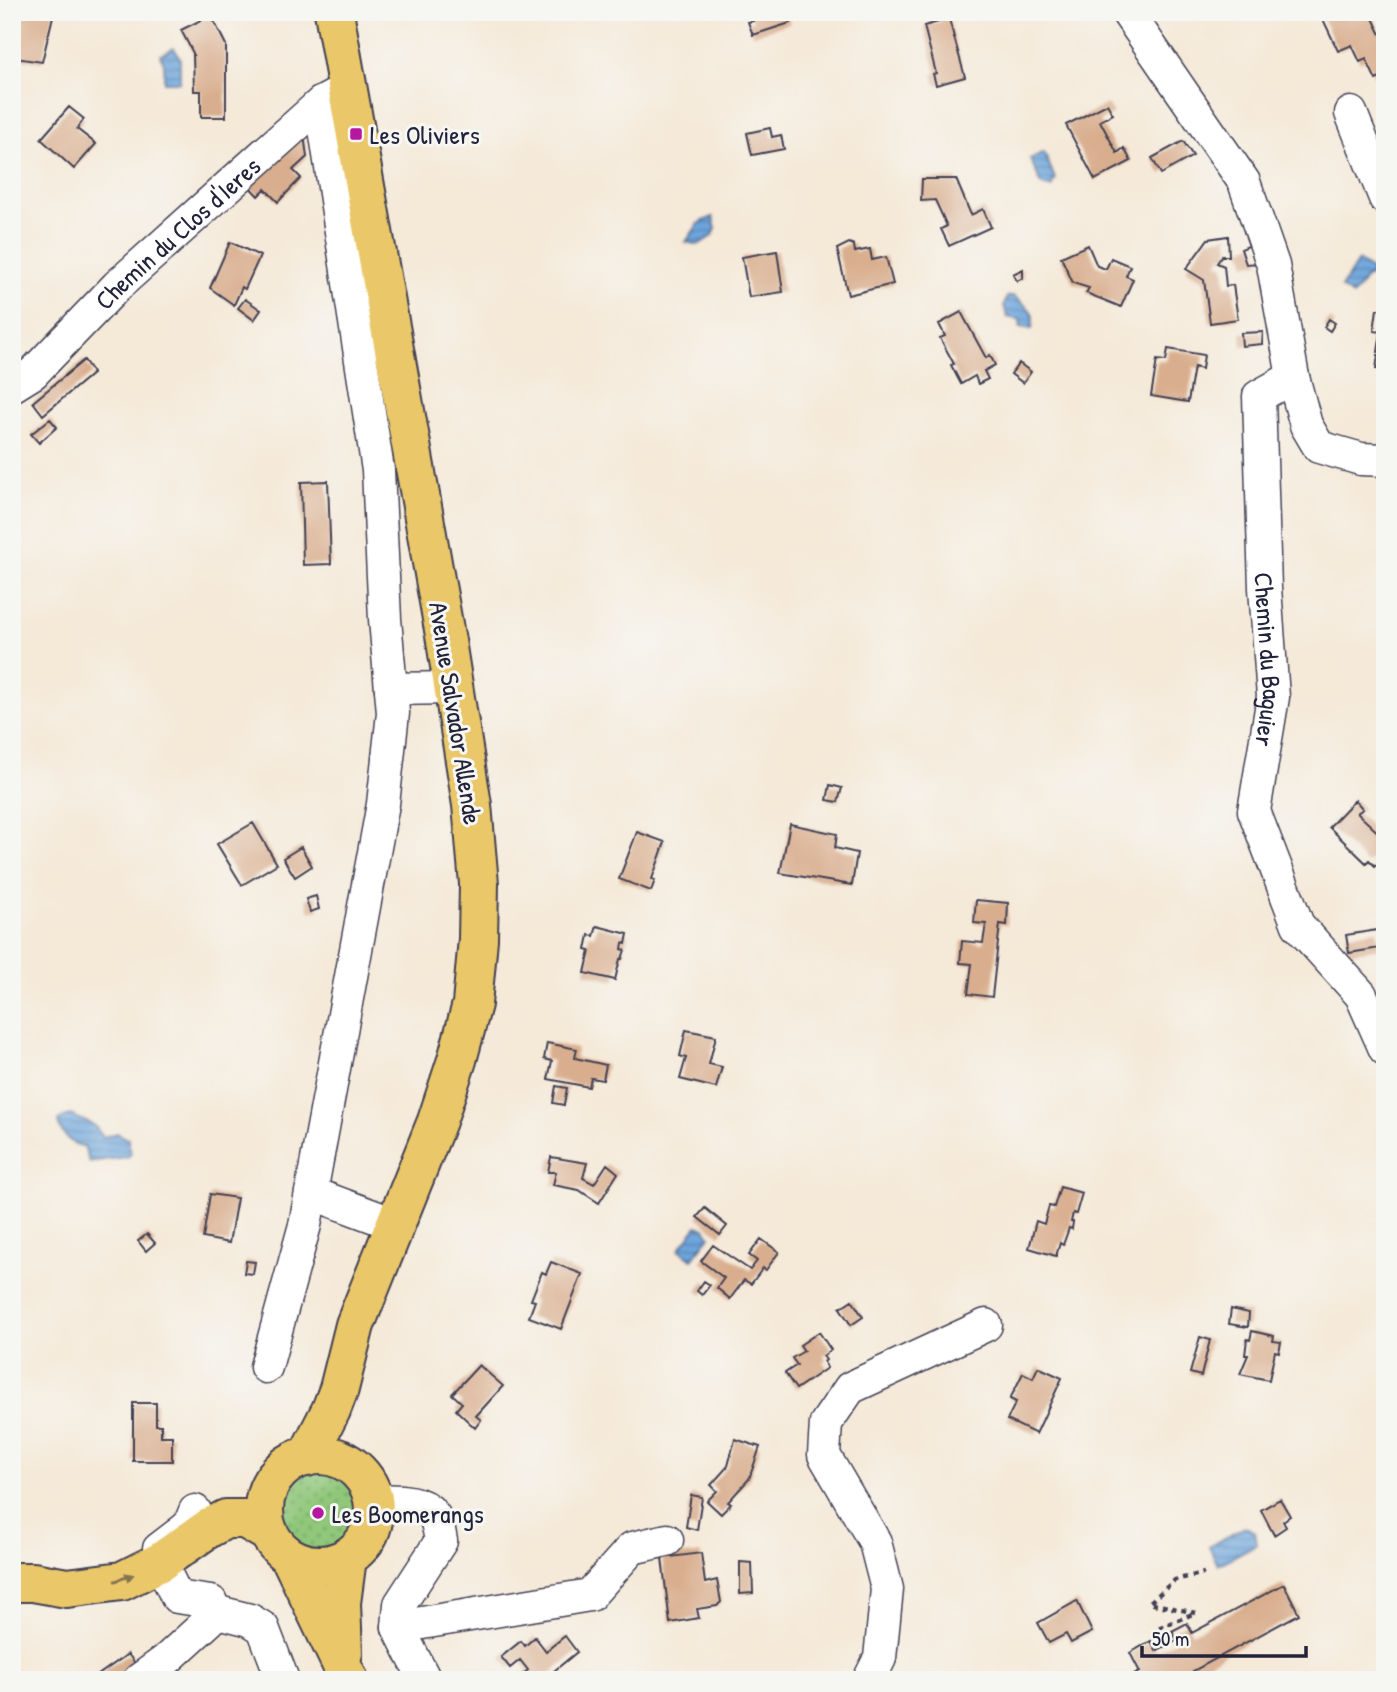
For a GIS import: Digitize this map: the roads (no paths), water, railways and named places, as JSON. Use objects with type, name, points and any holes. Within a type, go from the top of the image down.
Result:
[{"type":"main road","name":"Avenue Salvador Allende","points":[[293,1464],[331,1410],[355,1325],[437,1121],[472,1004],[478,939],[479,884],[472,805],[453,688],[335,96],[335,15]]},
{"type":"main road","name":"Avenue Salvador Allende","points":[[339,1389],[365,1485]]},
{"type":"main road","points":[[333,1457],[365,1485],[374,1517],[369,1533],[360,1547],[347,1558],[334,1563],[304,1563],[245,1519],[226,1519],[160,1562],[122,1581],[67,1588],[22,1582],[136,1547],[195,1511],[293,1464],[333,1457]]},
{"type":"main road","points":[[293,1464],[270,1485],[265,1501],[265,1517],[347,1675]]},
{"type":"main road","points":[[347,1558],[341,1603],[347,1675]]},
{"type":"street","points":[[1127,12],[1244,182],[1273,265],[1293,377],[1306,425],[1319,447],[1360,459],[1385,460]]},
{"type":"street","points":[[266,1367],[305,1225],[383,804],[393,713],[377,470],[335,96]]},
{"type":"street","name":"Chemin du Clos d'Ieres","points":[[12,386],[33,373],[117,286],[335,96]]},
{"type":"street","points":[[1351,113],[1385,198]]},
{"type":"street","name":"Chemin du Baguier","points":[[1293,377],[1259,396],[1265,588],[1273,697],[1254,811],[1297,925],[1361,995],[1385,1049]]},
{"type":"street","points":[[391,689],[453,688]]},
{"type":"street","points":[[311,1193],[394,1224]]},
{"type":"street","points":[[869,1680],[880,1658],[887,1589],[875,1542],[824,1455],[825,1423],[850,1388],[986,1325]]},
{"type":"street","points":[[365,1485],[390,1500],[411,1503],[430,1510],[438,1525],[441,1541],[400,1604],[398,1627],[425,1680]]},
{"type":"street","points":[[139,1680],[165,1661],[210,1620],[214,1611],[211,1602],[177,1597],[160,1562],[159,1549],[189,1526],[195,1511]]},
{"type":"street","points":[[398,1627],[590,1595],[632,1548],[667,1540]]},
{"type":"street","points":[[214,1611],[250,1620],[263,1628],[283,1680]]},
{"type":"water","points":[[174,48],[180,58],[180,82],[164,82],[164,63],[160,55]]},
{"type":"water","points":[[1044,152],[1056,181],[1053,181],[1052,188],[1042,185],[1030,159]]},
{"type":"water","points":[[713,217],[716,229],[712,236],[698,245],[686,242],[699,223]]},
{"type":"water","points":[[1358,261],[1371,270],[1372,275],[1366,278],[1353,296],[1341,288]]},
{"type":"water","points":[[1014,296],[1032,313],[1032,329],[1020,327],[1021,320],[1007,317],[1004,305],[1007,297]]},
{"type":"water","points":[[70,1115],[94,1125],[103,1137],[117,1133],[128,1139],[131,1154],[127,1157],[89,1162],[84,1146],[65,1136],[58,1123],[61,1118]]},
{"type":"water","points":[[697,1226],[705,1228],[710,1236],[692,1259],[679,1249]]},
{"type":"water","points":[[1245,1527],[1255,1532],[1257,1544],[1218,1565],[1209,1547]]},
{"type":"place","name":"Les Oliviers","points":[[356,134]]},
{"type":"place","name":"Les Boomerangs","points":[[318,1513]]}]
